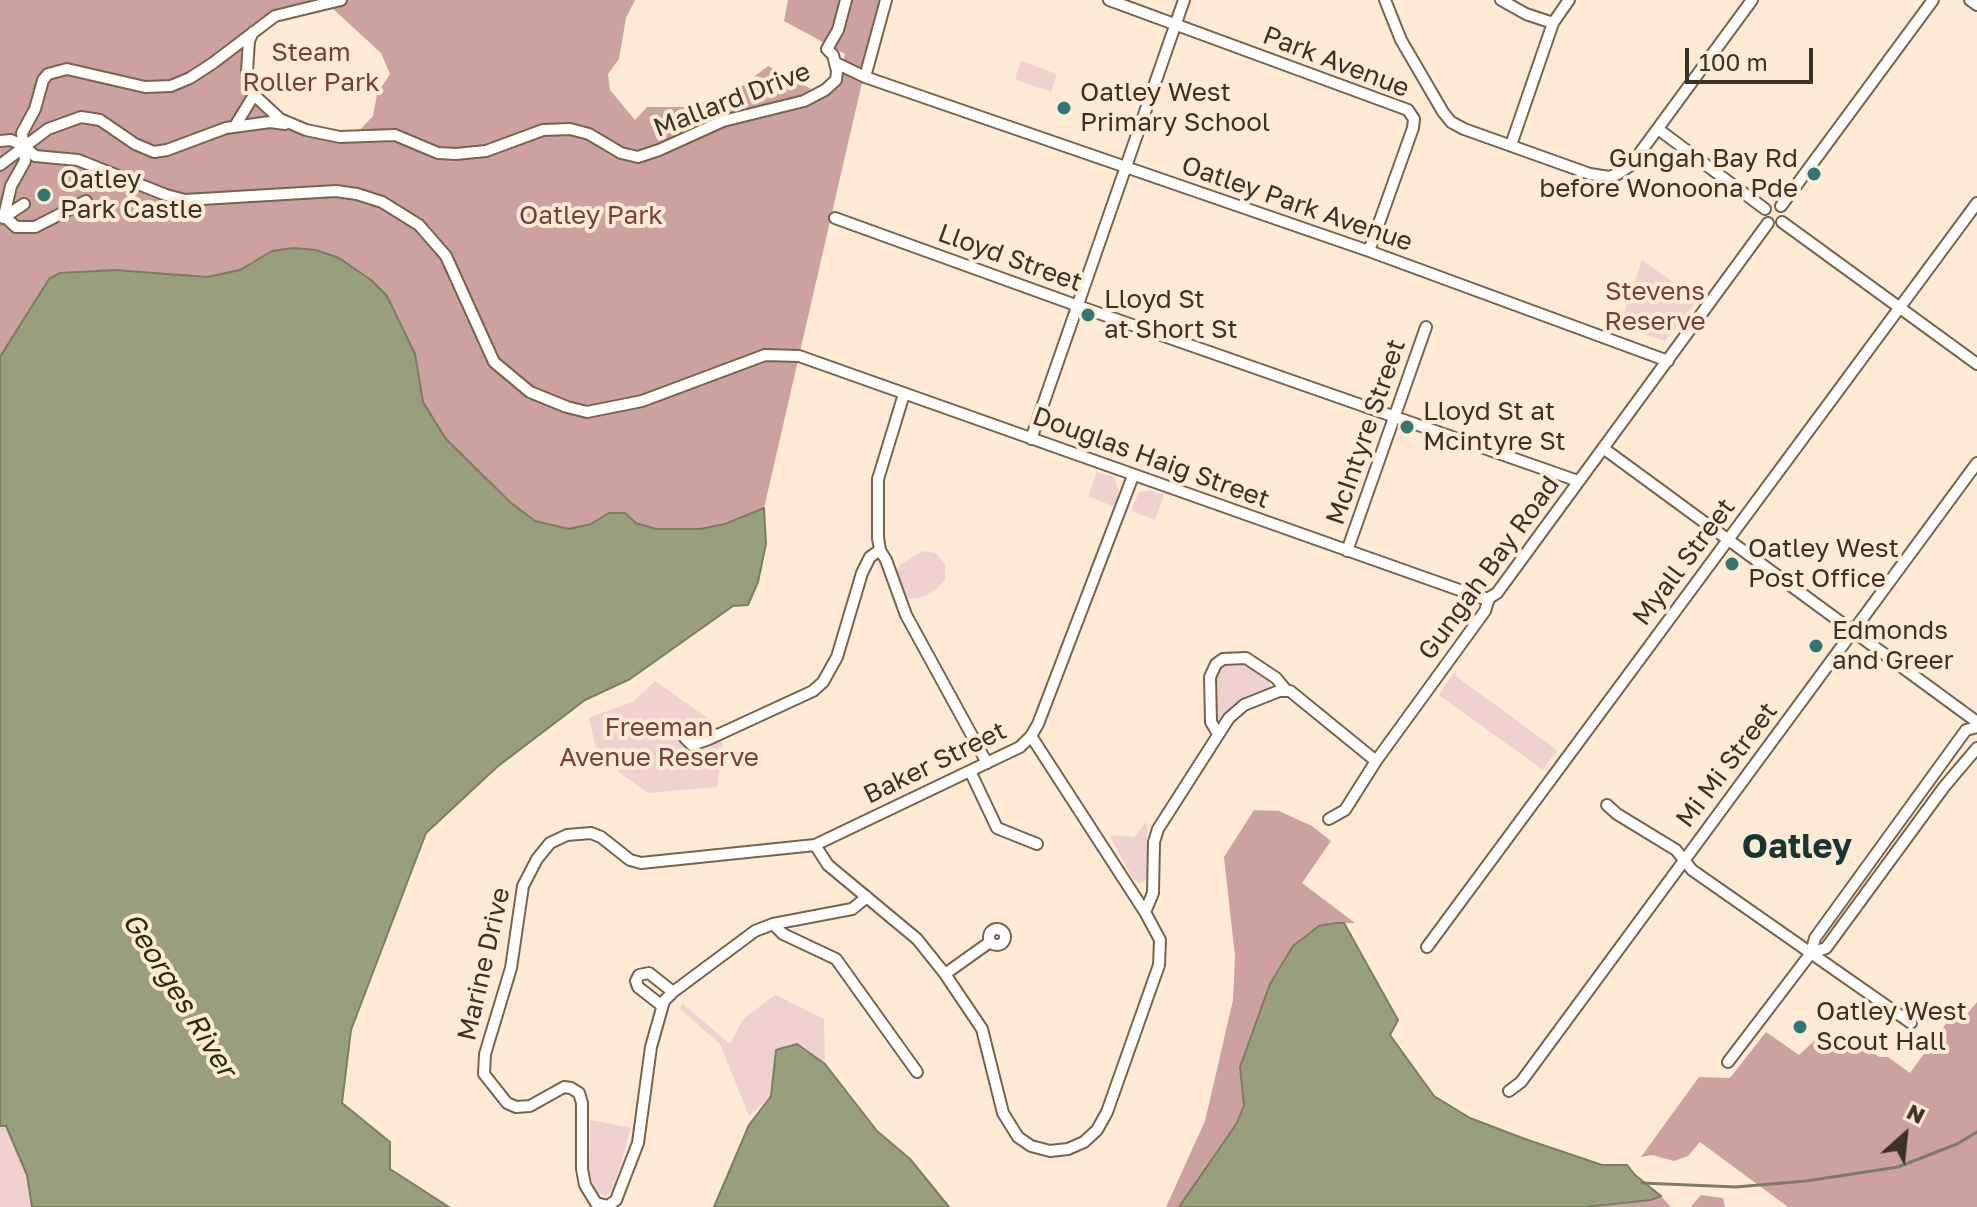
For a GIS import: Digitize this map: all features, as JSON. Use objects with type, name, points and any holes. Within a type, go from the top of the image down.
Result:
[{"type":"street","points":[[2,219],[11,186],[25,161],[24,127],[35,109],[43,80],[52,72],[67,69],[145,87],[171,86],[190,78],[275,16],[341,0]]},
{"type":"street","name":"Mallard Drive","points":[[836,79],[836,63],[827,49],[838,30],[846,0]]},
{"type":"street","points":[[865,77],[886,0]]},
{"type":"street","name":"Park Avenue","points":[[1109,0],[1403,107],[1411,114],[1413,128],[1369,251]]},
{"type":"street","points":[[1031,439],[1075,305],[1184,0]]},
{"type":"street","points":[[1385,0],[1401,40],[1446,116],[1459,127],[1598,176],[1614,176],[1631,165],[1752,0]]},
{"type":"street","points":[[1501,0],[1526,14],[1553,23]]},
{"type":"street","points":[[1511,145],[1553,23],[1569,0]]},
{"type":"street","points":[[1781,206],[1933,0]]},
{"type":"street","points":[[1970,0],[1977,5]]},
{"type":"street","points":[[253,32],[249,41],[247,71],[254,95],[268,111],[291,125]]},
{"type":"street","name":"Mallard Drive","points":[[836,63],[865,77]]},
{"type":"street","name":"Mallard Drive","points":[[291,125],[340,137],[395,135],[438,153],[456,154],[486,151],[543,130],[570,129],[589,134],[621,153],[643,156],[723,121],[818,95],[836,79],[865,77]]},
{"type":"street","name":"Oatley Park Avenue","points":[[865,77],[1369,251],[1668,361]]},
{"type":"street","points":[[235,126],[254,95]]},
{"type":"street","points":[[0,165],[48,129],[81,117],[100,120],[135,144],[154,152],[235,126],[270,122],[291,125]]},
{"type":"street","points":[[1658,129],[1765,209]]},
{"type":"street","points":[[0,141],[11,140],[24,146]]},
{"type":"street","name":"Douglas Haig Street","points":[[24,146],[35,156],[78,160],[185,200],[336,191],[382,202],[419,225],[446,256],[494,362],[530,392],[567,407],[587,412],[642,401],[765,355],[799,356],[1133,476],[1489,598]]},
{"type":"street","points":[[2,219],[16,227],[35,227],[86,201]]},
{"type":"street","name":"Myall Street","points":[[1427,947],[1977,203]]},
{"type":"street","points":[[2,219],[24,204]]},
{"type":"street","points":[[1771,204],[1781,206],[1785,214],[1782,222],[1774,225],[1768,223],[1764,218],[1765,209],[1771,204]]},
{"type":"street","name":"Lloyd Street","points":[[835,218],[1578,481]]},
{"type":"street","points":[[1782,222],[1977,364]]},
{"type":"street","name":"Gungah Bay Road","points":[[1329,819],[1345,810],[1376,761],[1485,611],[1489,598],[1497,593],[1768,223]]},
{"type":"street","name":"McIntyre Street","points":[[1347,551],[1426,327]]},
{"type":"street","points":[[904,394],[878,479],[880,550],[906,615],[987,763]]},
{"type":"street","points":[[1603,448],[1977,725],[1966,730],[1815,938],[1811,953],[1728,1062]]},
{"type":"street","name":"Mi Mi Street","points":[[1509,1091],[1521,1082],[1977,463]]},
{"type":"street","name":"Baker Street","points":[[630,860],[641,863],[815,845],[1020,747],[1031,736],[1133,476]]},
{"type":"street","points":[[717,735],[813,691],[823,682],[837,657],[862,573],[870,557],[880,550]]},
{"type":"street","points":[[1218,734],[1211,722],[1210,677],[1223,659],[1246,658],[1276,678],[1286,690]]},
{"type":"street","points":[[1145,912],[1153,893],[1154,842],[1158,829],[1218,734],[1239,708],[1273,693],[1286,690],[1295,693],[1376,761]]},
{"type":"street","points":[[815,845],[828,865],[920,943],[945,974],[982,1029],[1003,1113],[1011,1129],[1031,1146],[1050,1151],[1068,1149],[1091,1137],[1107,1112],[1159,965],[1160,940],[1031,736]]},
{"type":"street","points":[[1811,953],[1826,948],[1944,787],[1977,748]]},
{"type":"street","points":[[970,771],[997,828],[1037,844]]},
{"type":"street","points":[[1932,778],[1944,787]]},
{"type":"street","points":[[1607,805],[1676,850],[1692,870],[1911,1023]]},
{"type":"street","name":"Marine Drive","points":[[630,860],[601,837],[583,832],[558,838],[537,859],[520,898],[511,968],[484,1062],[487,1081],[513,1106],[530,1106],[564,1087],[579,1093],[582,1103],[583,1177],[593,1200],[603,1207],[616,1200],[638,1143],[649,1060],[661,1005]]},
{"type":"street","points":[[1883,845],[1895,855]]},
{"type":"street","points":[[1852,887],[1864,896]]},
{"type":"street","points":[[673,992],[649,973],[639,975],[636,981],[638,987],[661,1005],[673,992],[755,931],[773,924],[852,909],[867,897]]},
{"type":"street","points":[[773,924],[783,934],[836,959],[917,1072]]},
{"type":"street","points":[[945,974],[990,942]]},
{"type":"green space","name":"Oatley Park","points":[[0,0],[635,0],[626,18],[619,59],[608,74],[610,90],[635,120],[647,107],[690,107],[733,93],[768,66],[824,96],[837,86],[845,54],[784,21],[788,0],[881,0],[764,508],[725,524],[700,529],[656,529],[636,523],[625,513],[609,513],[591,524],[569,529],[535,521],[510,502],[446,439],[423,401],[415,354],[253,261],[240,270],[207,277],[115,270],[22,323],[0,356]],"holes":[[[331,7],[381,53],[390,74],[377,94],[373,116],[354,136],[280,119],[251,88],[253,32],[279,14]]]},
{"type":"green space","points":[[1021,61],[1057,74],[1051,92],[1015,79]]},
{"type":"green space","name":"Stevens Reserve","points":[[1642,260],[1698,300],[1665,341],[1620,326]]},
{"type":"green space","points":[[1097,472],[1114,477],[1119,491],[1115,507],[1088,496]]},
{"type":"green space","points":[[1150,490],[1164,495],[1155,520],[1131,511],[1139,492]]},
{"type":"green space","points":[[923,551],[936,553],[945,564],[945,580],[923,597],[908,599],[895,573],[901,564]]},
{"type":"green space","points":[[1224,662],[1244,662],[1267,678],[1271,688],[1236,705],[1219,723],[1216,719],[1214,681]]},
{"type":"green space","points":[[1455,671],[1457,677],[1557,750],[1543,770],[1439,695]]},
{"type":"green space","name":"Freeman Avenue Reserve","points":[[655,681],[713,722],[723,745],[717,787],[648,793],[598,757],[589,718],[634,701]]},
{"type":"green space","points":[[1254,810],[1279,811],[1312,826],[1331,841],[1302,883],[1355,923],[1336,923],[1270,984],[1240,1067],[1244,1105],[1237,1123],[1179,1207],[1166,1207],[1205,1121],[1233,1000],[1235,956],[1224,857]]},
{"type":"green space","points":[[1147,821],[1147,875],[1145,881],[1140,883],[1134,880],[1109,835],[1134,837]]},
{"type":"green space","points":[[775,995],[824,1019],[825,1064],[797,1044],[771,1096],[749,1116],[720,1044],[680,1009],[682,1003],[730,1044],[743,1019]]},
{"type":"green space","points":[[1977,1002],[1977,1207],[1788,1207],[1700,1142],[1688,1156],[1674,1161],[1652,1155],[1641,1157],[1699,1077],[1730,1078],[1766,1032],[1799,1055],[1825,1031],[1840,1035],[1880,1057],[1888,1057],[1910,1073],[1958,1007],[1967,1014]]},
{"type":"green space","points":[[590,1120],[631,1128],[613,1189],[606,1196],[596,1192],[589,1173]]},
{"type":"green space","points":[[0,1126],[6,1126],[27,1175],[32,1207],[0,1207]]},
{"type":"green space","points":[[1701,1195],[1723,1198],[1725,1207],[1691,1207]]},
{"type":"green space","points":[[1661,1196],[1671,1207],[1585,1207],[1651,1200]]},
{"type":"water","name":"Georges River","points":[[293,248],[316,250],[339,258],[371,280],[387,296],[415,354],[423,402],[446,439],[510,502],[535,521],[569,529],[591,524],[609,513],[625,513],[636,523],[656,529],[700,529],[725,524],[764,508],[766,544],[758,582],[748,605],[733,606],[630,679],[585,700],[497,767],[426,833],[351,1030],[342,1103],[390,1142],[390,1169],[449,1207],[32,1207],[27,1175],[6,1126],[0,1126],[0,357],[49,279],[60,273],[115,270],[207,277],[240,270],[272,251]]},
{"type":"water","points":[[1344,923],[1398,1020],[1390,1035],[1434,1096],[1470,1118],[1525,1139],[1602,1165],[1627,1165],[1661,1196],[1651,1200],[1585,1207],[1179,1207],[1237,1123],[1244,1105],[1240,1067],[1270,984],[1293,946],[1319,926]]},
{"type":"water","points":[[797,1044],[825,1064],[877,1131],[910,1159],[949,1207],[714,1207],[749,1125],[771,1096],[776,1050]]},
{"type":"waterway","points":[[1642,1183],[1736,1187],[1806,1181],[1898,1167],[1957,1144],[1977,1132]]},
{"type":"place","name":"Oatley West Primary School","points":[[1064,108]]},
{"type":"place","name":"Gungah Bay Rd before Wonoona Pde","points":[[1814,174]]},
{"type":"place","name":"Oatley Park Castle","points":[[44,195]]},
{"type":"place","name":"Lloyd St at Short St","points":[[1088,315]]},
{"type":"place","name":"Lloyd St at Mcintyre St","points":[[1407,427]]},
{"type":"place","name":"Oatley West Post Office","points":[[1732,564]]},
{"type":"place","name":"Edmonds and Greer","points":[[1816,646]]},
{"type":"place","name":"Oatley West Scout Hall","points":[[1800,1027]]},
{"type":"district","name":"Oatley","points":[[1797,847]]},
{"type":"park label","name":"Steam Roller Park","points":[[311,68]]}]
